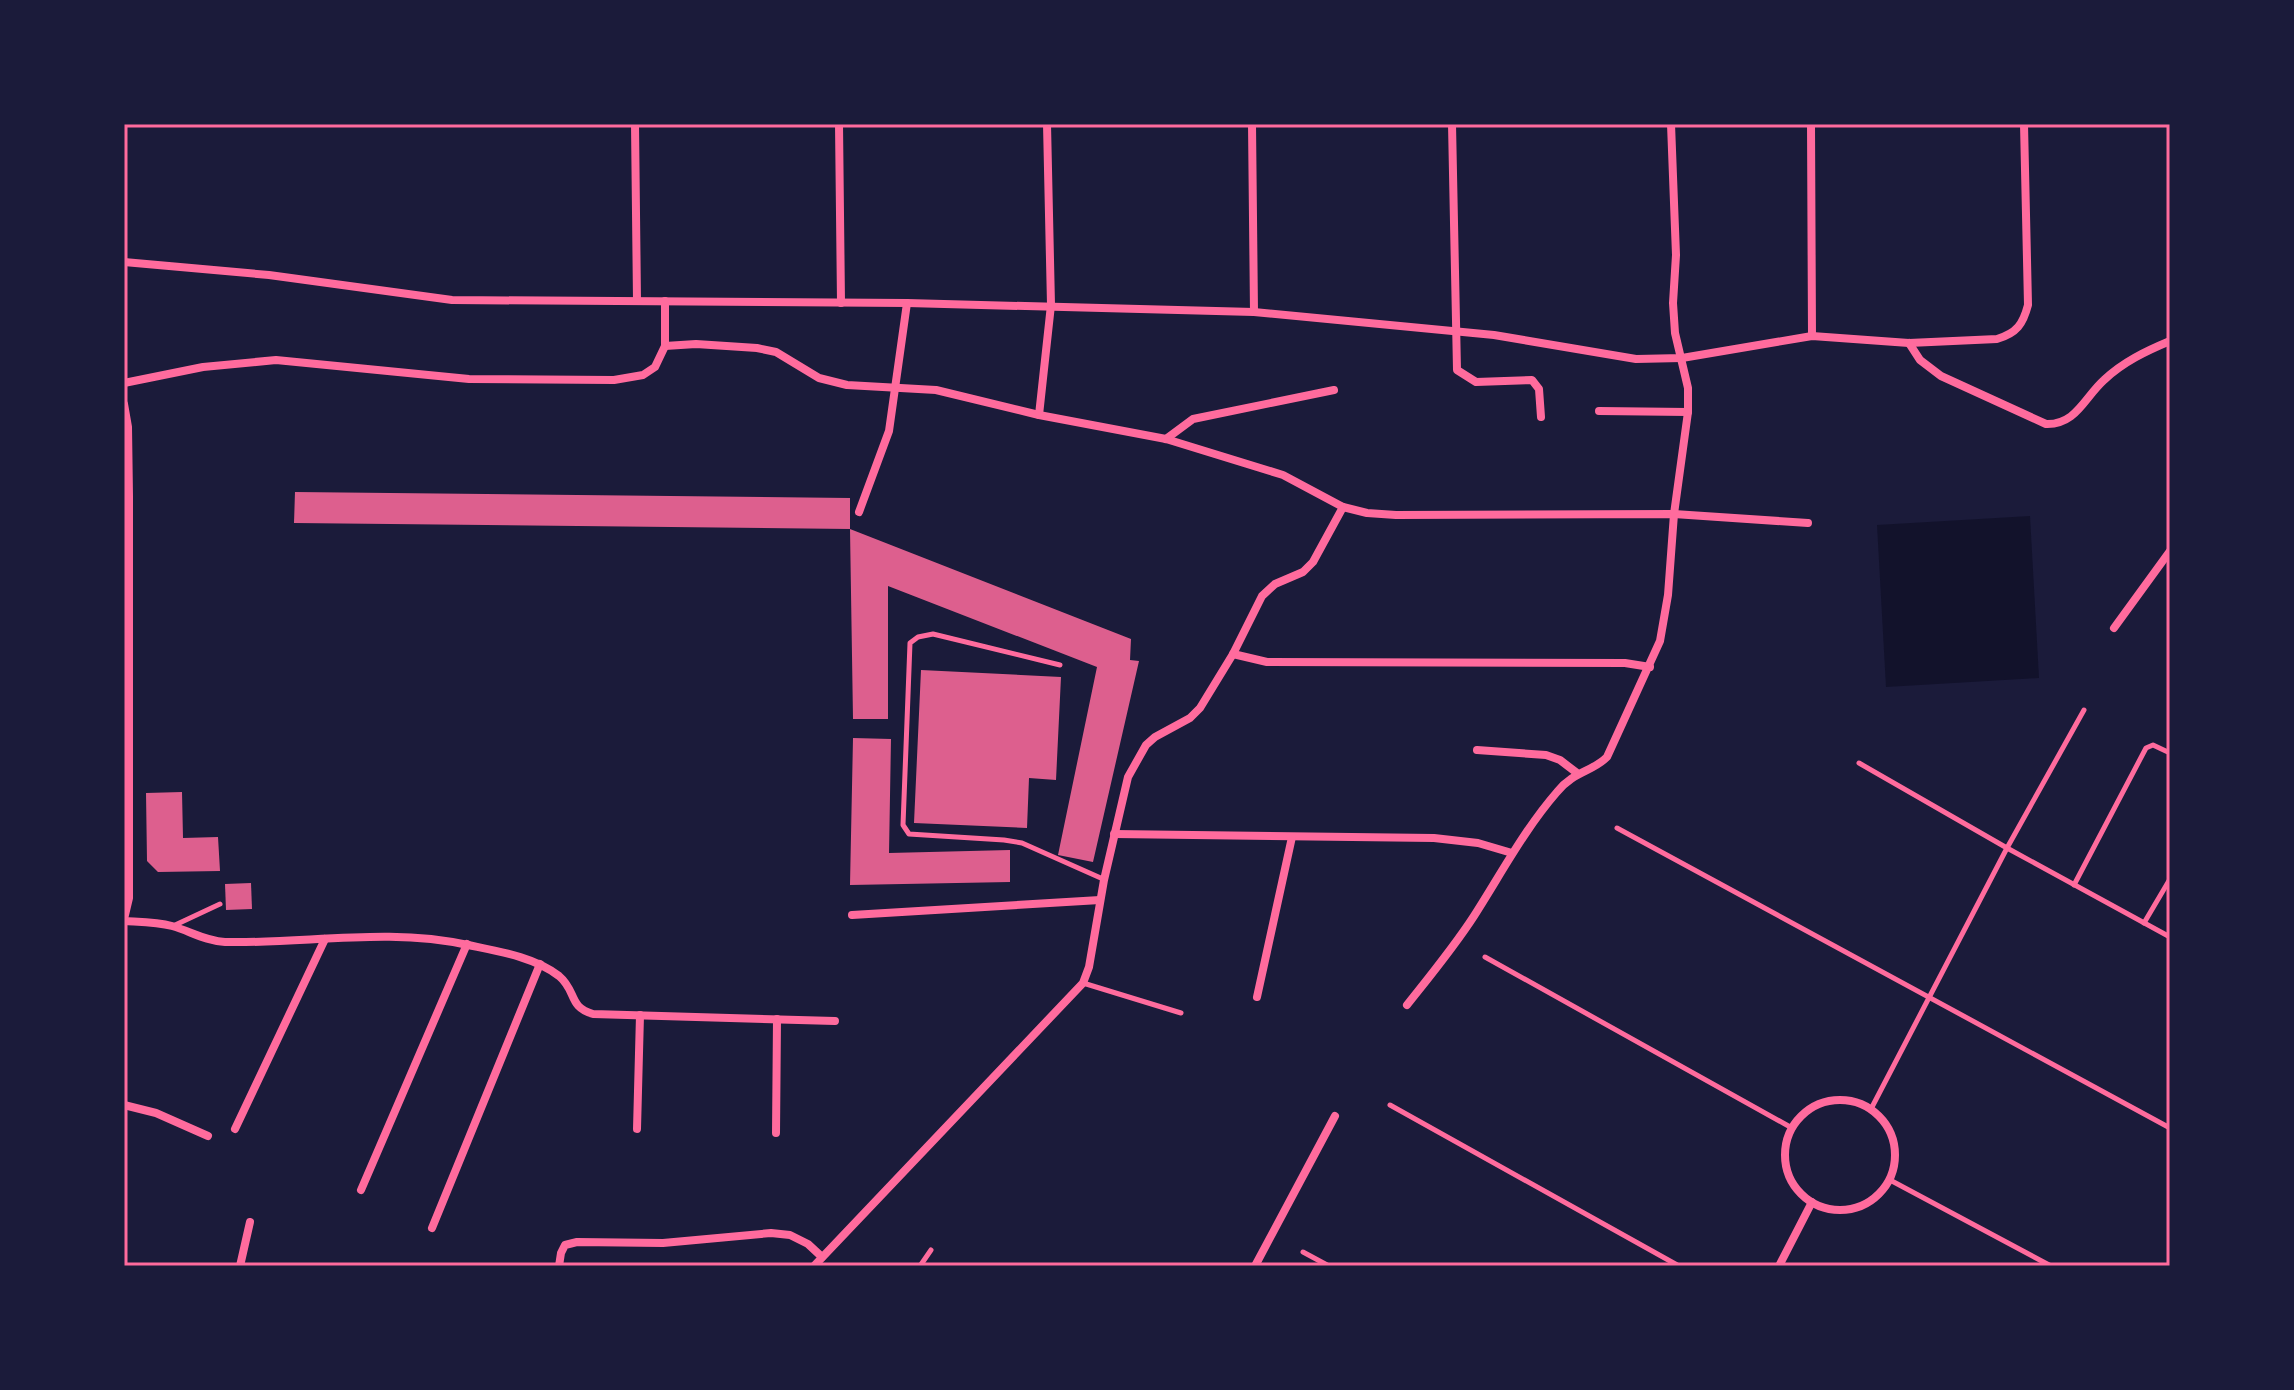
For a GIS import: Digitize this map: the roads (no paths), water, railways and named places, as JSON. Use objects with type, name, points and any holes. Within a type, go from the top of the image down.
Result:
[{"type":"street","points":[[635,124],[637,301]]},
{"type":"street","points":[[839,124],[841,303]]},
{"type":"street","points":[[1039,415],[1051,305],[1047,124]]},
{"type":"street","points":[[1252,124],[1254,312]]},
{"type":"street","points":[[1452,124],[1457,370],[1476,382],[1532,380],[1539,389],[1541,417]]},
{"type":"street","points":[[1407,1005],[1473,917],[1512,853],[1556,792],[1577,773],[1601,763],[1607,757],[1660,641],[1688,412],[1688,388],[1675,333],[1673,303],[1676,255],[1671,124]]},
{"type":"street","points":[[1811,124],[1812,336]]},
{"type":"street","points":[[124,262],[269,275],[452,300],[1051,305],[1254,312],[1494,335],[1636,359],[1682,358],[1812,336],[1909,343],[1997,339],[2019,328],[2028,305],[2024,124]]},
{"type":"street","points":[[124,383],[203,367],[276,360],[469,379],[614,380],[643,375],[655,367],[665,346],[665,301]]},
{"type":"street","points":[[859,512],[889,431],[907,303]]},
{"type":"street","points":[[1909,343],[1920,360],[1941,376],[2046,424],[2058,425],[2070,419],[2104,380],[2140,353],[2170,341]]},
{"type":"street","points":[[665,346],[696,344],[757,348],[776,352],[819,378],[847,385],[936,390],[1039,415],[1166,439],[1283,475],[1343,507],[1367,513],[1674,514],[1808,523]]},
{"type":"street","points":[[1166,439],[1193,419],[1334,390]]},
{"type":"street","points":[[124,404],[128,427],[129,635],[129,898],[124,920],[172,926],[219,941],[390,938],[436,939],[467,944],[540,964],[569,986],[580,1010],[593,1014],[835,1021]]},
{"type":"street","points":[[1599,411],[1688,412]]},
{"type":"street","points":[[814,1266],[1083,983],[1089,967],[1104,880],[1128,777],[1146,745],[1190,718],[1200,708],[1233,654],[1262,596],[1275,584],[1303,572],[1313,562],[1343,507]]},
{"type":"street","points":[[2114,628],[2170,551]]},
{"type":"street","points":[[1233,654],[1267,662],[1625,663],[1650,667]]},
{"type":"street","points":[[1477,750],[1546,755],[1560,760],[1577,773]]},
{"type":"street","points":[[1114,834],[1460,840],[1512,853]]},
{"type":"street","points":[[1257,997],[1292,837]]},
{"type":"street","points":[[852,915],[1100,900]]},
{"type":"street","points":[[235,1129],[325,939]]},
{"type":"street","points":[[361,1190],[467,944]]},
{"type":"street","points":[[432,1228],[540,964]]},
{"type":"street","points":[[637,1129],[640,1015]]},
{"type":"street","points":[[776,1133],[777,1019]]},
{"type":"street","points":[[1846,1101],[1871,1109],[1883,1120],[1895,1149],[1890,1180],[1869,1202],[1856,1208],[1826,1208],[1812,1202],[1799,1191],[1787,1169],[1786,1144],[1792,1128],[1804,1114],[1819,1104],[1846,1101]]},
{"type":"street","points":[[124,1105],[156,1113],[208,1136]]},
{"type":"street","points":[[1255,1266],[1335,1116]]},
{"type":"street","points":[[1779,1266],[1812,1202]]},
{"type":"street","points":[[240,1266],[250,1222]]},
{"type":"street","points":[[559,1266],[565,1245],[577,1242],[663,1243],[771,1233],[790,1235],[808,1244],[822,1257]]},
{"type":"lane","points":[[1060,665],[933,634],[918,637],[910,643],[903,825],[909,834],[1022,843],[1104,880]]},
{"type":"lane","points":[[1871,1109],[2007,848],[2084,710]]},
{"type":"lane","points":[[2074,885],[2146,748],[2153,745],[2170,753]]},
{"type":"lane","points":[[1859,763],[2170,937]]},
{"type":"lane","points":[[1617,828],[2170,1128]]},
{"type":"lane","points":[[2144,923],[2170,879]]},
{"type":"lane","points":[[172,926],[220,904]]},
{"type":"lane","points":[[1485,957],[1792,1128]]},
{"type":"lane","points":[[1083,983],[1181,1013]]},
{"type":"lane","points":[[1390,1105],[1679,1266]]},
{"type":"lane","points":[[1890,1180],[2051,1266]]},
{"type":"lane","points":[[920,1266],[931,1250]]},
{"type":"lane","points":[[1303,1252],[1329,1266]]}]
